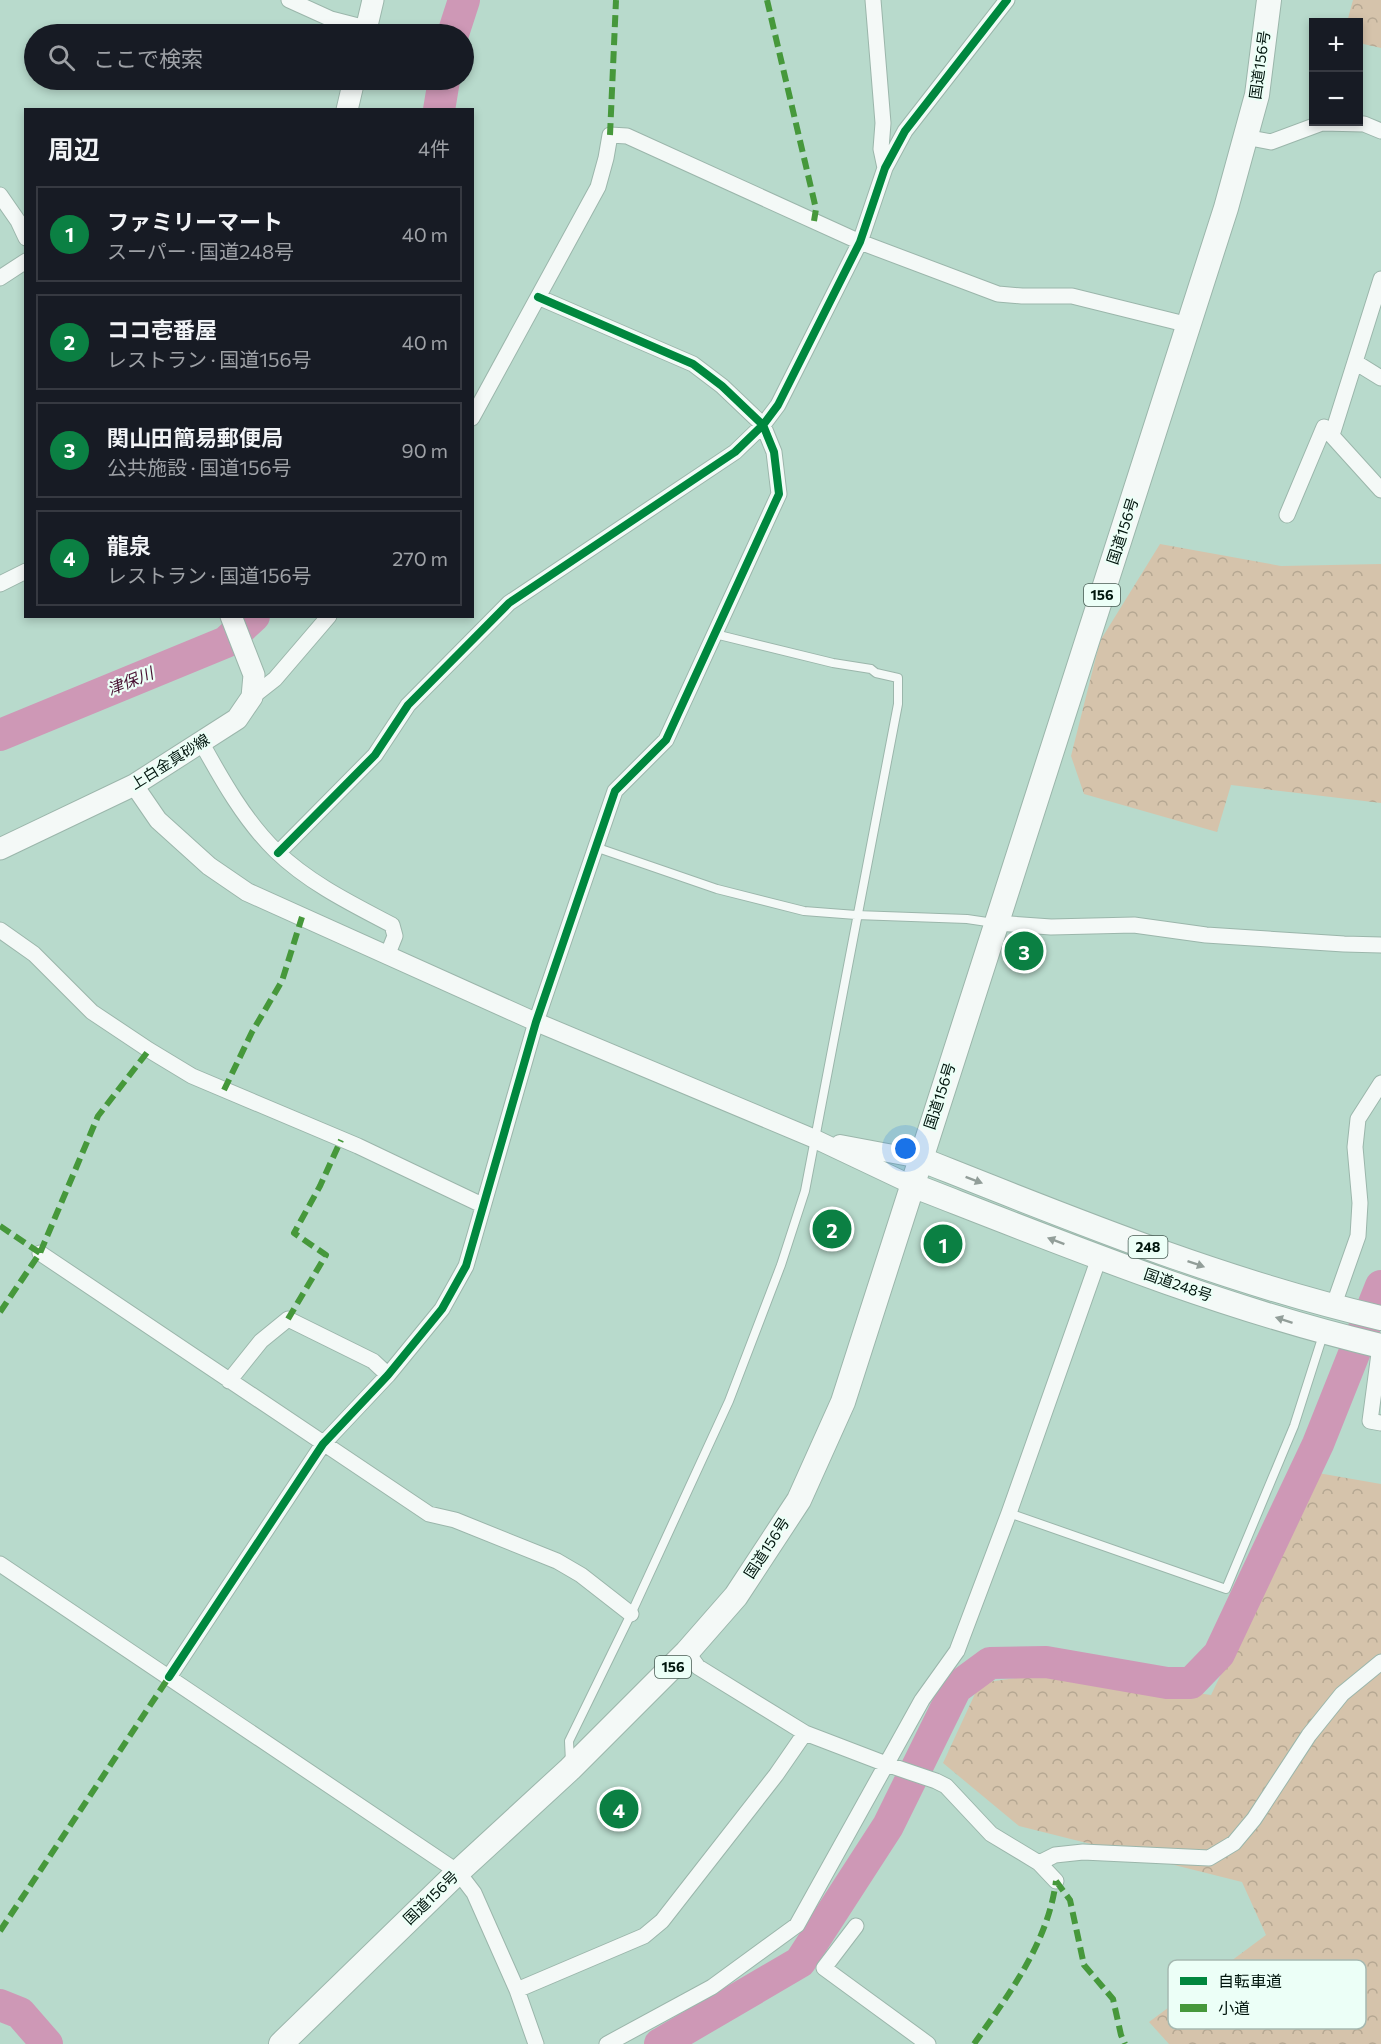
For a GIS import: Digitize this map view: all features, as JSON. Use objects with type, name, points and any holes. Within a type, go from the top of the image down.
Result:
[{"type":"highway","name":"国道156号","points":[[280,2044],[458,1872],[570,1769],[687,1652],[736,1596],[799,1500],[843,1402],[1189,325],[1257,95],[1269,0]]},
{"type":"highway","name":"国道248号","points":[[920,1159],[1108,1233],[1220,1273],[1333,1307],[1381,1318]]},
{"type":"highway","name":"国道248号","points":[[912,1185],[1099,1258],[1324,1333],[1381,1346]]},
{"type":"main road","points":[[367,24],[373,0]]},
{"type":"main road","points":[[347,108],[352,90]]},
{"type":"main road","points":[[232,618],[254,675],[252,697]]},
{"type":"main road","name":"上白金真砂線","points":[[0,849],[134,785],[237,719],[252,697]]},
{"type":"street","points":[[289,0],[345,24]]},
{"type":"street","points":[[873,0],[883,123],[881,149],[885,168]]},
{"type":"street","points":[[278,853],[375,755],[408,705],[509,603],[735,452],[764,425],[777,405],[860,242],[885,168],[905,131],[1007,0]]},
{"type":"street","points":[[1245,138],[1271,142],[1322,123],[1364,124],[1381,131]]},
{"type":"street","points":[[474,414],[598,187],[610,135],[627,136],[860,242],[998,294],[1072,296],[1189,325]]},
{"type":"street","points":[[0,195],[24,234]]},
{"type":"street","points":[[0,278],[24,262]]},
{"type":"street","points":[[1332,435],[1381,279]]},
{"type":"street","points":[[170,1677],[323,1444],[388,1375],[442,1309],[466,1266],[536,1022],[615,791],[666,740],[779,494],[774,452],[764,425],[722,386],[693,364],[538,297]]},
{"type":"street","points":[[1355,362],[1381,378]]},
{"type":"street","points":[[1287,514],[1324,427],[1381,490]]},
{"type":"street","points":[[0,584],[24,572]]},
{"type":"street","points":[[252,697],[275,679],[327,618]]},
{"type":"street","points":[[201,742],[242,809],[278,853],[314,880],[392,925],[395,936],[387,956]]},
{"type":"street","points":[[134,785],[158,820],[209,866],[247,892],[536,1022],[815,1139],[912,1185]]},
{"type":"street","points":[[996,923],[1051,927],[1134,925],[1206,934],[1381,945]]},
{"type":"street","points":[[0,930],[34,954],[92,1012],[192,1076],[358,1146],[482,1205]]},
{"type":"street","points":[[1333,1307],[1358,1236],[1360,1203],[1355,1147],[1358,1119],[1381,1083]]},
{"type":"street","points":[[815,1139],[920,1159]]},
{"type":"street","points":[[40,1253],[429,1514],[454,1520],[557,1561],[581,1575],[631,1614]]},
{"type":"street","points":[[607,2044],[712,1987],[797,1925],[890,1766],[922,1700],[957,1651],[1009,1513],[1099,1258]]},
{"type":"street","points":[[229,1381],[261,1341],[288,1319],[373,1361],[388,1375]]},
{"type":"street","points":[[1381,1346],[1370,1421],[1381,1423]]},
{"type":"street","points":[[0,1564],[458,1872],[474,1893],[517,1990],[536,2044]]},
{"type":"street","points":[[687,1652],[698,1667],[805,1733],[946,1786],[991,1834],[1039,1863],[1056,1881]]},
{"type":"street","points":[[1039,1863],[1054,1855],[1083,1852],[1209,1858],[1234,1843],[1254,1819],[1309,1735],[1329,1710],[1342,1694],[1381,1662]]},
{"type":"street","points":[[517,1990],[644,1936],[662,1922],[693,1879],[776,1775],[805,1733]]},
{"type":"street","points":[[856,1926],[824,1968],[928,2044]]},
{"type":"lane","points":[[570,1769],[569,1741],[631,1614],[729,1401],[781,1265],[805,1191],[897,704],[898,678],[871,669],[833,663],[715,634]]},
{"type":"lane","points":[[595,847],[717,889],[804,911],[967,919],[996,923]]},
{"type":"lane","points":[[1009,1513],[1226,1589],[1294,1426],[1324,1333]]},
{"type":"green space","points":[[1353,0],[1381,0],[1381,48],[1363,44],[1363,18],[1348,18]]},
{"type":"green space","points":[[1160,544],[1281,566],[1381,564],[1381,803],[1231,785],[1217,832],[1084,794],[1071,756],[1100,641]]},
{"type":"green space","points":[[1318,1473],[1381,1484],[1381,2044],[1169,2044],[1149,2022],[1168,2008],[1168,2029],[1366,2029],[1366,1960],[1232,1960],[1266,1935],[1242,1882],[1019,1826],[943,1763],[980,1683],[1058,1672],[1211,1695]]},
{"type":"waterway","name":"津保川","points":[[456,24],[464,0]]},
{"type":"waterway","name":"津保川","points":[[439,108],[442,90]]},
{"type":"waterway","name":"津保川","points":[[0,735],[226,642],[252,618]]},
{"type":"waterway","points":[[660,2044],[800,1962],[888,1826],[956,1688],[990,1663],[1046,1662],[1167,1683],[1191,1683],[1219,1654],[1318,1444],[1381,1286]]},
{"type":"waterway","points":[[0,2005],[20,2013],[47,2044]]},
{"type":"marked path","points":[[610,135],[616,0]]},
{"type":"marked path","points":[[767,0],[816,209],[814,221]]},
{"type":"marked path","points":[[224,1090],[252,1032],[282,981],[302,917]]},
{"type":"marked path","points":[[0,1312],[40,1253],[98,1116],[149,1050]]},
{"type":"marked path","points":[[288,1319],[326,1255],[294,1233],[320,1186],[341,1140]]},
{"type":"marked path","points":[[0,1226],[40,1253]]},
{"type":"marked path","points":[[0,1931],[169,1677]]},
{"type":"marked path","points":[[1056,1881],[1070,1900],[1084,1965],[1113,1999],[1125,2044]]},
{"type":"marked path","points":[[974,2044],[1013,1987],[1036,1947],[1052,1904],[1056,1881]]},
{"type":"cycle path","points":[[278,853],[375,755],[408,705],[509,603],[735,452],[763,425],[778,405],[860,242],[885,168],[905,131],[1007,0]]},
{"type":"cycle path","points":[[169,1677],[323,1444],[388,1375],[442,1309],[466,1266],[536,1022],[615,791],[666,740],[779,494],[774,452],[763,425],[722,386],[693,364],[538,297]]},
{"type":"place","name":"関山田簡易郵便局","points":[[1024,951]]},
{"type":"place","name":"ココ壱番屋","points":[[832,1229]]},
{"type":"place","name":"ファミリーマート","points":[[943,1244]]},
{"type":"place","name":"龍泉","points":[[619,1809]]}]
